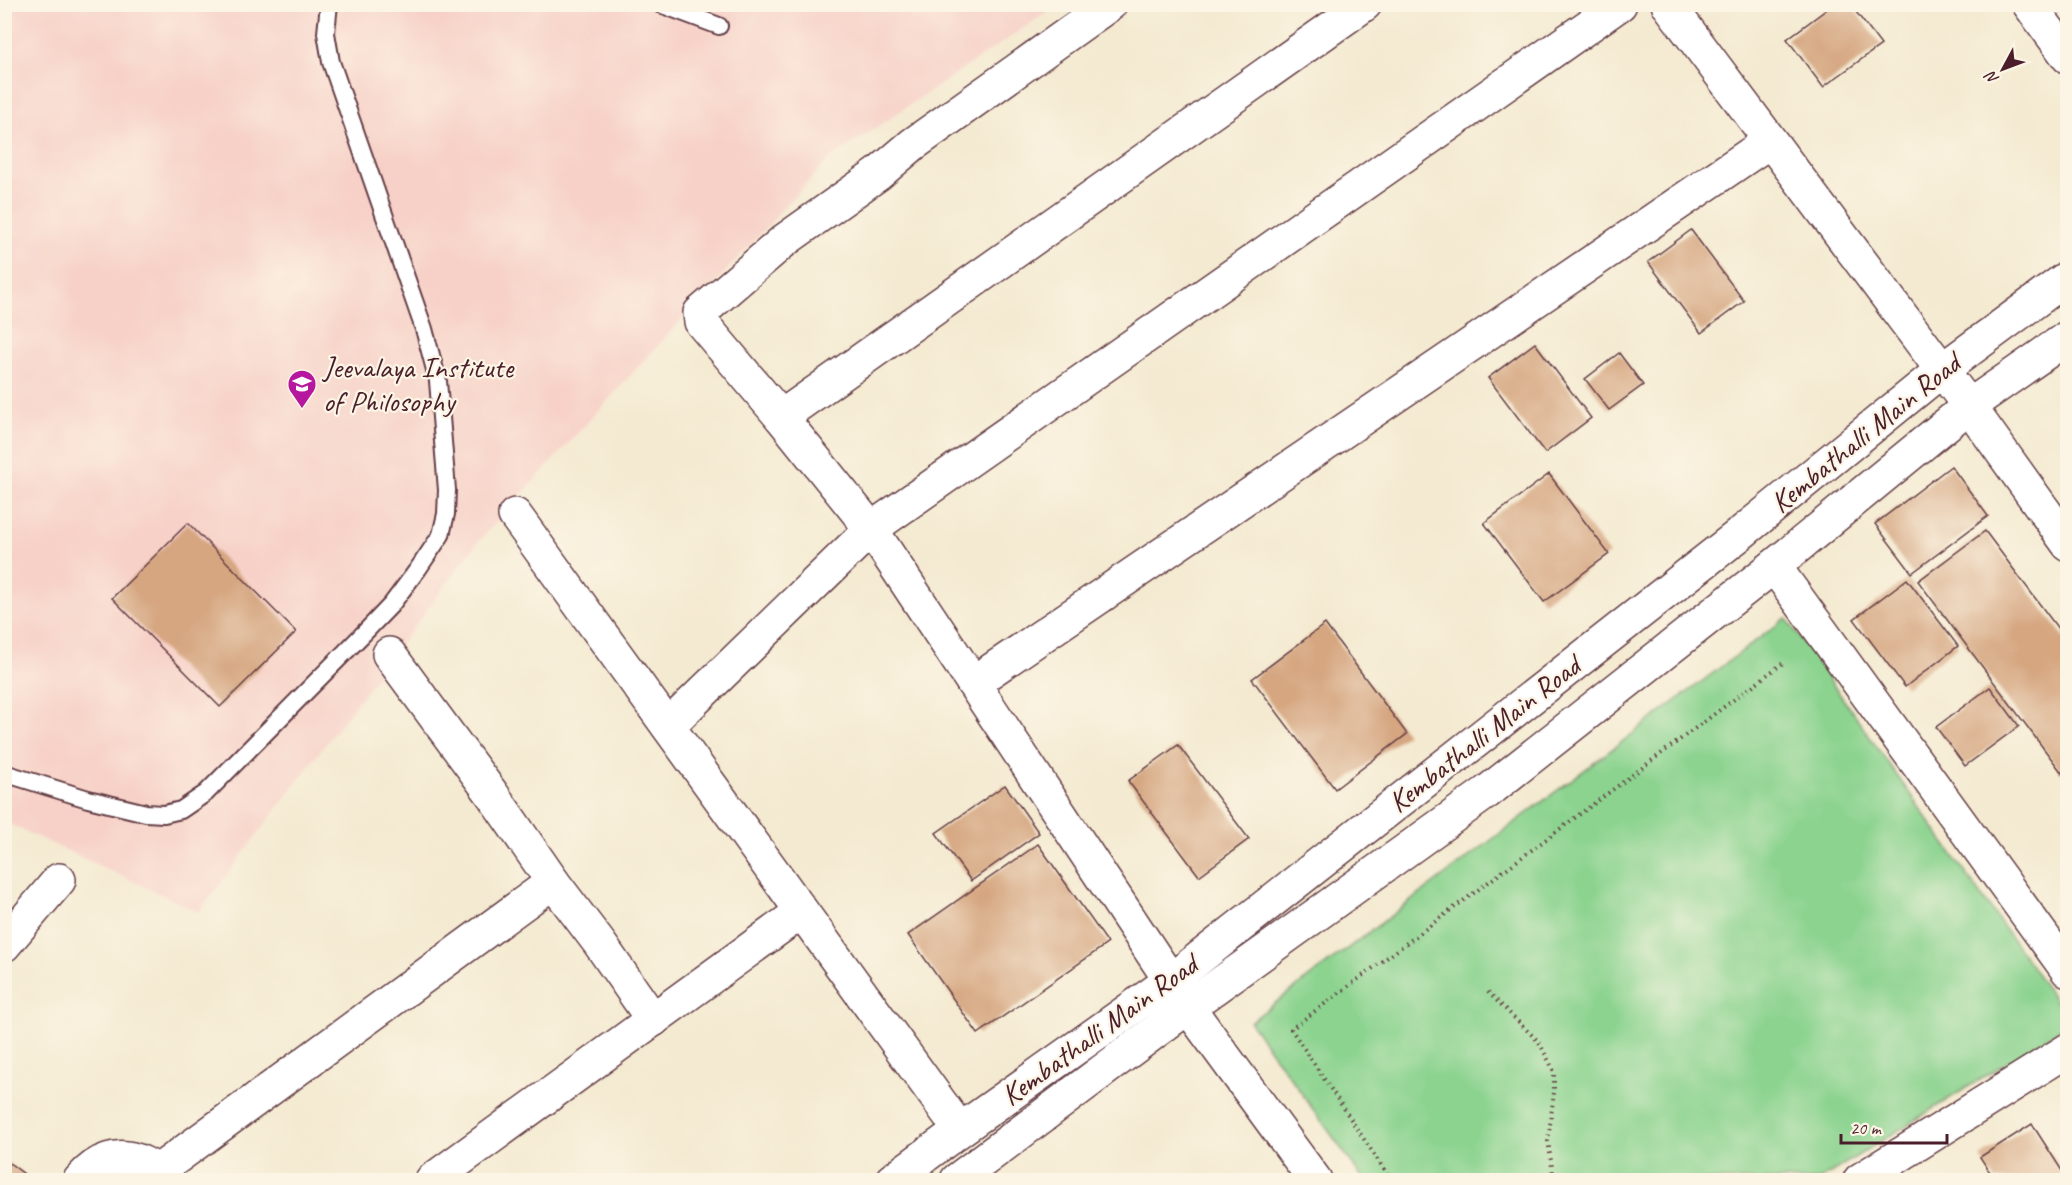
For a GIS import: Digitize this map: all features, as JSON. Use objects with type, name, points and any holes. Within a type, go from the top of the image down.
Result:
[{"type":"street","points":[[1110,4],[912,145],[878,174],[785,240],[700,313],[701,322],[782,417],[872,529],[1170,981],[1315,1180]]},
{"type":"street","points":[[782,417],[1365,4]]},
{"type":"street","points":[[668,726],[872,529],[1620,4]]},
{"type":"street","points":[[1668,4],[1969,406],[2067,544]]},
{"type":"street","points":[[2029,4],[2067,57]]},
{"type":"street","points":[[974,683],[1770,141]]},
{"type":"street","name":"Kembathalli Main Road","points":[[892,1180],[1170,981],[1740,534],[1942,370],[2067,277]]},
{"type":"street","name":"Kembathalli Main Road","points":[[957,1180],[1188,1007],[1486,792],[1774,566],[1969,406],[2067,337]]},
{"type":"street","points":[[515,515],[960,1130]]},
{"type":"street","points":[[1774,566],[2067,971]]},
{"type":"street","points":[[389,654],[653,1020]]},
{"type":"street","points":[[4,945],[59,880]]},
{"type":"street","points":[[80,1180],[102,1162],[115,1157],[133,1158],[161,1176],[553,882]]},
{"type":"street","points":[[432,1180],[801,912]]},
{"type":"street","points":[[1860,1180],[2067,1050]]},
{"type":"lane","points":[[4,772],[88,799],[146,813],[164,814],[181,810],[206,794],[367,630],[405,587],[441,535],[446,514],[446,470],[438,381],[424,329],[331,62],[326,33],[329,4]]},
{"type":"lane","points":[[660,4],[719,26]]},
{"type":"lane","points":[[367,630],[389,654]]},
{"type":"path","points":[[1391,1180],[1291,1029],[1783,663]]},
{"type":"path","points":[[1488,992],[1539,1042],[1554,1071],[1548,1141],[1554,1180]]},
{"type":"shaded area","name":"Jeevalaya Institute of Philosophy","points":[[5,5],[1058,5],[828,160],[478,542],[199,912],[5,822]]},
{"type":"green space","points":[[1786,618],[2067,1017],[2067,1025],[1819,1180],[1364,1180],[1250,1022]]},
{"type":"building","points":[[1834,4],[1850,4],[1881,45],[1823,87],[1787,39]]},
{"type":"building","points":[[1691,230],[1744,301],[1701,333],[1648,262]]},
{"type":"building","points":[[1535,343],[1591,418],[1545,453],[1488,378]]},
{"type":"building","points":[[1619,353],[1643,385],[1609,410],[1585,379]]},
{"type":"building","points":[[1951,466],[1988,516],[1912,573],[1875,524]]},
{"type":"building","points":[[1549,474],[1609,554],[1544,602],[1484,523]]},
{"type":"building","points":[[188,523],[296,632],[220,707],[112,598]]},
{"type":"building","points":[[1985,531],[2068,642],[2068,781],[1918,581]]},
{"type":"building","points":[[1907,579],[1958,646],[1905,687],[1854,619]]},
{"type":"building","points":[[1325,624],[1407,734],[1335,789],[1252,679]]},
{"type":"building","points":[[1990,687],[2019,726],[1965,766],[1936,727]]},
{"type":"building","points":[[1178,745],[1249,839],[1199,876],[1128,781]]},
{"type":"building","points":[[1005,785],[1039,833],[971,881],[936,833]]},
{"type":"building","points":[[1038,844],[1108,943],[978,1034],[908,935]]},
{"type":"building","points":[[2032,1124],[2068,1180],[1995,1180],[1980,1157]]},
{"type":"building","points":[[4,1159],[24,1174],[19,1180],[4,1180]]},
{"type":"place","name":"Jeevalaya Institute of Philosophy","points":[[302,410]]}]
